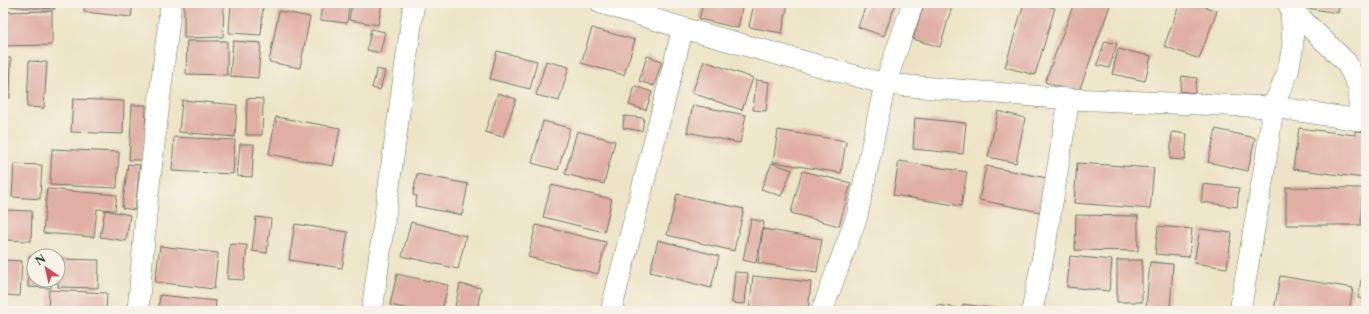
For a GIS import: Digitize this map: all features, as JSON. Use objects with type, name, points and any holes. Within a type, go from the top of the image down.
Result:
[{"type":"street","points":[[138,311],[147,203],[171,3]]},
{"type":"street","points":[[372,311],[414,3]]},
{"type":"street","points":[[601,3],[683,28],[885,84],[1069,99],[1273,107],[1363,121],[1359,87],[1346,62],[1289,6]]},
{"type":"street","points":[[822,311],[857,216],[885,84],[913,3]]},
{"type":"street","points":[[1240,311],[1266,159],[1273,107],[1288,72],[1293,46],[1289,6]]},
{"type":"street","points":[[611,311],[683,28]]},
{"type":"street","points":[[1032,311],[1045,246],[1069,99]]},
{"type":"building","points":[[3,3],[55,3],[55,9],[3,6]]},
{"type":"building","points":[[85,3],[133,3],[131,17],[84,12]]},
{"type":"building","points":[[184,3],[224,3],[223,37],[184,38]]},
{"type":"building","points":[[231,3],[263,3],[261,35],[229,33]]},
{"type":"building","points":[[322,3],[349,7],[347,23],[320,20]]},
{"type":"building","points":[[352,3],[382,3],[378,25],[349,20]]},
{"type":"building","points":[[703,3],[743,3],[738,28],[699,19]]},
{"type":"building","points":[[754,3],[788,3],[782,33],[749,27]]},
{"type":"building","points":[[867,3],[896,3],[884,36],[858,27]]},
{"type":"building","points":[[924,3],[953,3],[940,47],[913,39]]},
{"type":"building","points":[[1024,3],[1036,3],[1055,8],[1035,75],[1005,67]]},
{"type":"building","points":[[1074,3],[1111,3],[1078,94],[1045,82]]},
{"type":"building","points":[[1180,3],[1194,3],[1217,11],[1199,59],[1164,46]]},
{"type":"building","points":[[1302,3],[1340,3],[1338,13],[1301,7]]},
{"type":"building","points":[[52,11],[52,45],[3,46],[3,12]]},
{"type":"building","points":[[279,11],[310,17],[300,68],[269,62]]},
{"type":"building","points":[[592,28],[635,40],[624,75],[581,63]]},
{"type":"building","points":[[371,29],[385,32],[380,53],[367,50]]},
{"type":"building","points":[[187,41],[227,41],[227,75],[186,74]]},
{"type":"building","points":[[233,41],[261,43],[258,78],[230,76]]},
{"type":"building","points":[[1105,41],[1117,44],[1109,68],[1097,65]]},
{"type":"building","points":[[1118,49],[1151,56],[1145,81],[1112,74]]},
{"type":"building","points":[[497,51],[537,61],[530,89],[490,79]]},
{"type":"building","points":[[647,56],[662,61],[654,86],[639,81]]},
{"type":"building","points":[[3,58],[11,58],[10,98],[3,98]]},
{"type":"building","points":[[29,61],[47,62],[44,108],[27,107]]},
{"type":"building","points":[[546,61],[569,67],[559,101],[536,95]]},
{"type":"building","points":[[704,61],[753,78],[742,110],[692,93]]},
{"type":"building","points":[[377,69],[385,71],[380,90],[372,88]]},
{"type":"building","points":[[1182,76],[1197,78],[1195,93],[1180,91]]},
{"type":"building","points":[[756,80],[769,82],[766,111],[753,110]]},
{"type":"building","points":[[635,86],[652,92],[646,110],[629,105]]},
{"type":"building","points":[[498,93],[516,99],[503,137],[485,132]]},
{"type":"building","points":[[247,98],[263,99],[262,135],[246,135]]},
{"type":"building","points":[[73,99],[124,101],[123,134],[71,132]]},
{"type":"building","points":[[182,100],[237,105],[235,137],[179,132]]},
{"type":"building","points":[[132,105],[146,105],[144,160],[129,160]]},
{"type":"building","points":[[693,105],[746,115],[740,143],[687,132]]},
{"type":"building","points":[[998,111],[1025,118],[1016,163],[988,157]]},
{"type":"building","points":[[624,116],[644,118],[642,131],[623,128]]},
{"type":"building","points":[[276,117],[340,128],[333,166],[269,154]]},
{"type":"building","points":[[915,118],[966,123],[963,154],[913,149]]},
{"type":"building","points":[[543,121],[570,128],[558,170],[532,163]]},
{"type":"building","points":[[1299,128],[1355,135],[1355,131],[1366,132],[1366,164],[1364,178],[1293,169]]},
{"type":"building","points":[[1216,129],[1255,138],[1248,171],[1208,162]]},
{"type":"building","points":[[778,130],[846,141],[841,173],[773,162]]},
{"type":"building","points":[[577,131],[615,141],[604,184],[565,174]]},
{"type":"building","points":[[1172,132],[1187,134],[1185,160],[1170,159]]},
{"type":"building","points":[[174,137],[235,140],[233,174],[172,171]]},
{"type":"building","points":[[240,144],[254,144],[252,177],[237,176]]},
{"type":"building","points":[[52,149],[119,152],[117,188],[50,185]]},
{"type":"building","points":[[899,161],[967,172],[961,206],[893,195]]},
{"type":"building","points":[[772,163],[792,170],[781,196],[761,189]]},
{"type":"building","points":[[1077,163],[1154,168],[1150,209],[1074,203]]},
{"type":"building","points":[[14,164],[42,165],[40,199],[12,197]]},
{"type":"building","points":[[128,164],[140,165],[135,210],[122,208]]},
{"type":"building","points":[[986,166],[1047,178],[1040,212],[979,200]]},
{"type":"building","points":[[802,171],[851,183],[839,226],[791,213]]},
{"type":"building","points":[[417,174],[468,184],[462,215],[415,206],[417,196],[413,195]]},
{"type":"building","points":[[1203,184],[1239,188],[1237,207],[1201,202]]},
{"type":"building","points":[[551,185],[612,199],[604,232],[543,217]]},
{"type":"building","points":[[1286,187],[1362,188],[1361,225],[1286,225]]},
{"type":"building","points":[[47,189],[117,195],[115,210],[97,209],[94,237],[43,233]]},
{"type":"building","points":[[677,194],[744,209],[734,251],[667,235]]},
{"type":"building","points":[[5,210],[32,211],[31,241],[4,240]]},
{"type":"building","points":[[105,210],[130,215],[126,241],[100,237]]},
{"type":"building","points":[[1076,215],[1138,216],[1138,251],[1075,250]]},
{"type":"building","points":[[256,217],[271,219],[267,253],[252,251]]},
{"type":"building","points":[[751,219],[764,222],[756,263],[743,260]]},
{"type":"building","points":[[411,222],[466,236],[458,269],[402,256]]},
{"type":"building","points":[[295,224],[348,232],[342,268],[289,260]]},
{"type":"building","points":[[536,225],[606,242],[598,274],[528,257]]},
{"type":"building","points":[[1158,226],[1192,229],[1189,257],[1155,254]]},
{"type":"building","points":[[763,229],[822,239],[817,272],[758,263]]},
{"type":"building","points":[[1200,229],[1232,233],[1227,268],[1194,263]]},
{"type":"building","points":[[658,240],[719,256],[711,288],[650,272]]},
{"type":"building","points":[[230,244],[247,245],[244,280],[227,279]]},
{"type":"building","points":[[160,246],[218,253],[214,289],[155,282]]},
{"type":"building","points":[[1070,256],[1112,260],[1109,291],[1067,287]]},
{"type":"building","points":[[66,259],[99,260],[98,288],[66,287]]},
{"type":"building","points":[[3,260],[22,261],[20,296],[3,295]]},
{"type":"building","points":[[1117,260],[1142,260],[1142,302],[1117,302]]},
{"type":"building","points":[[1150,262],[1173,264],[1170,309],[1146,307]]},
{"type":"building","points":[[735,272],[748,273],[745,304],[732,303]]},
{"type":"building","points":[[397,274],[448,285],[442,311],[419,311],[390,305]]},
{"type":"building","points":[[753,276],[811,282],[808,311],[749,311]]},
{"type":"building","points":[[1280,276],[1353,288],[1349,311],[1274,311]]},
{"type":"building","points":[[1361,280],[1366,281],[1366,299],[1358,298]]},
{"type":"building","points":[[460,284],[481,288],[477,311],[454,311]]},
{"type":"building","points":[[49,290],[107,293],[106,311],[48,311]]},
{"type":"building","points":[[160,295],[216,301],[215,311],[158,311]]},
{"type":"building","points":[[963,304],[1002,310],[1002,311],[962,311]]},
{"type":"building","points":[[937,305],[958,308],[958,311],[936,311]]},
{"type":"building","points":[[256,307],[273,310],[273,311],[255,311]]},
{"type":"building","points":[[1061,308],[1102,309],[1102,311],[1061,311]]},
{"type":"building","points":[[7,309],[21,309],[21,311],[7,311]]}]
